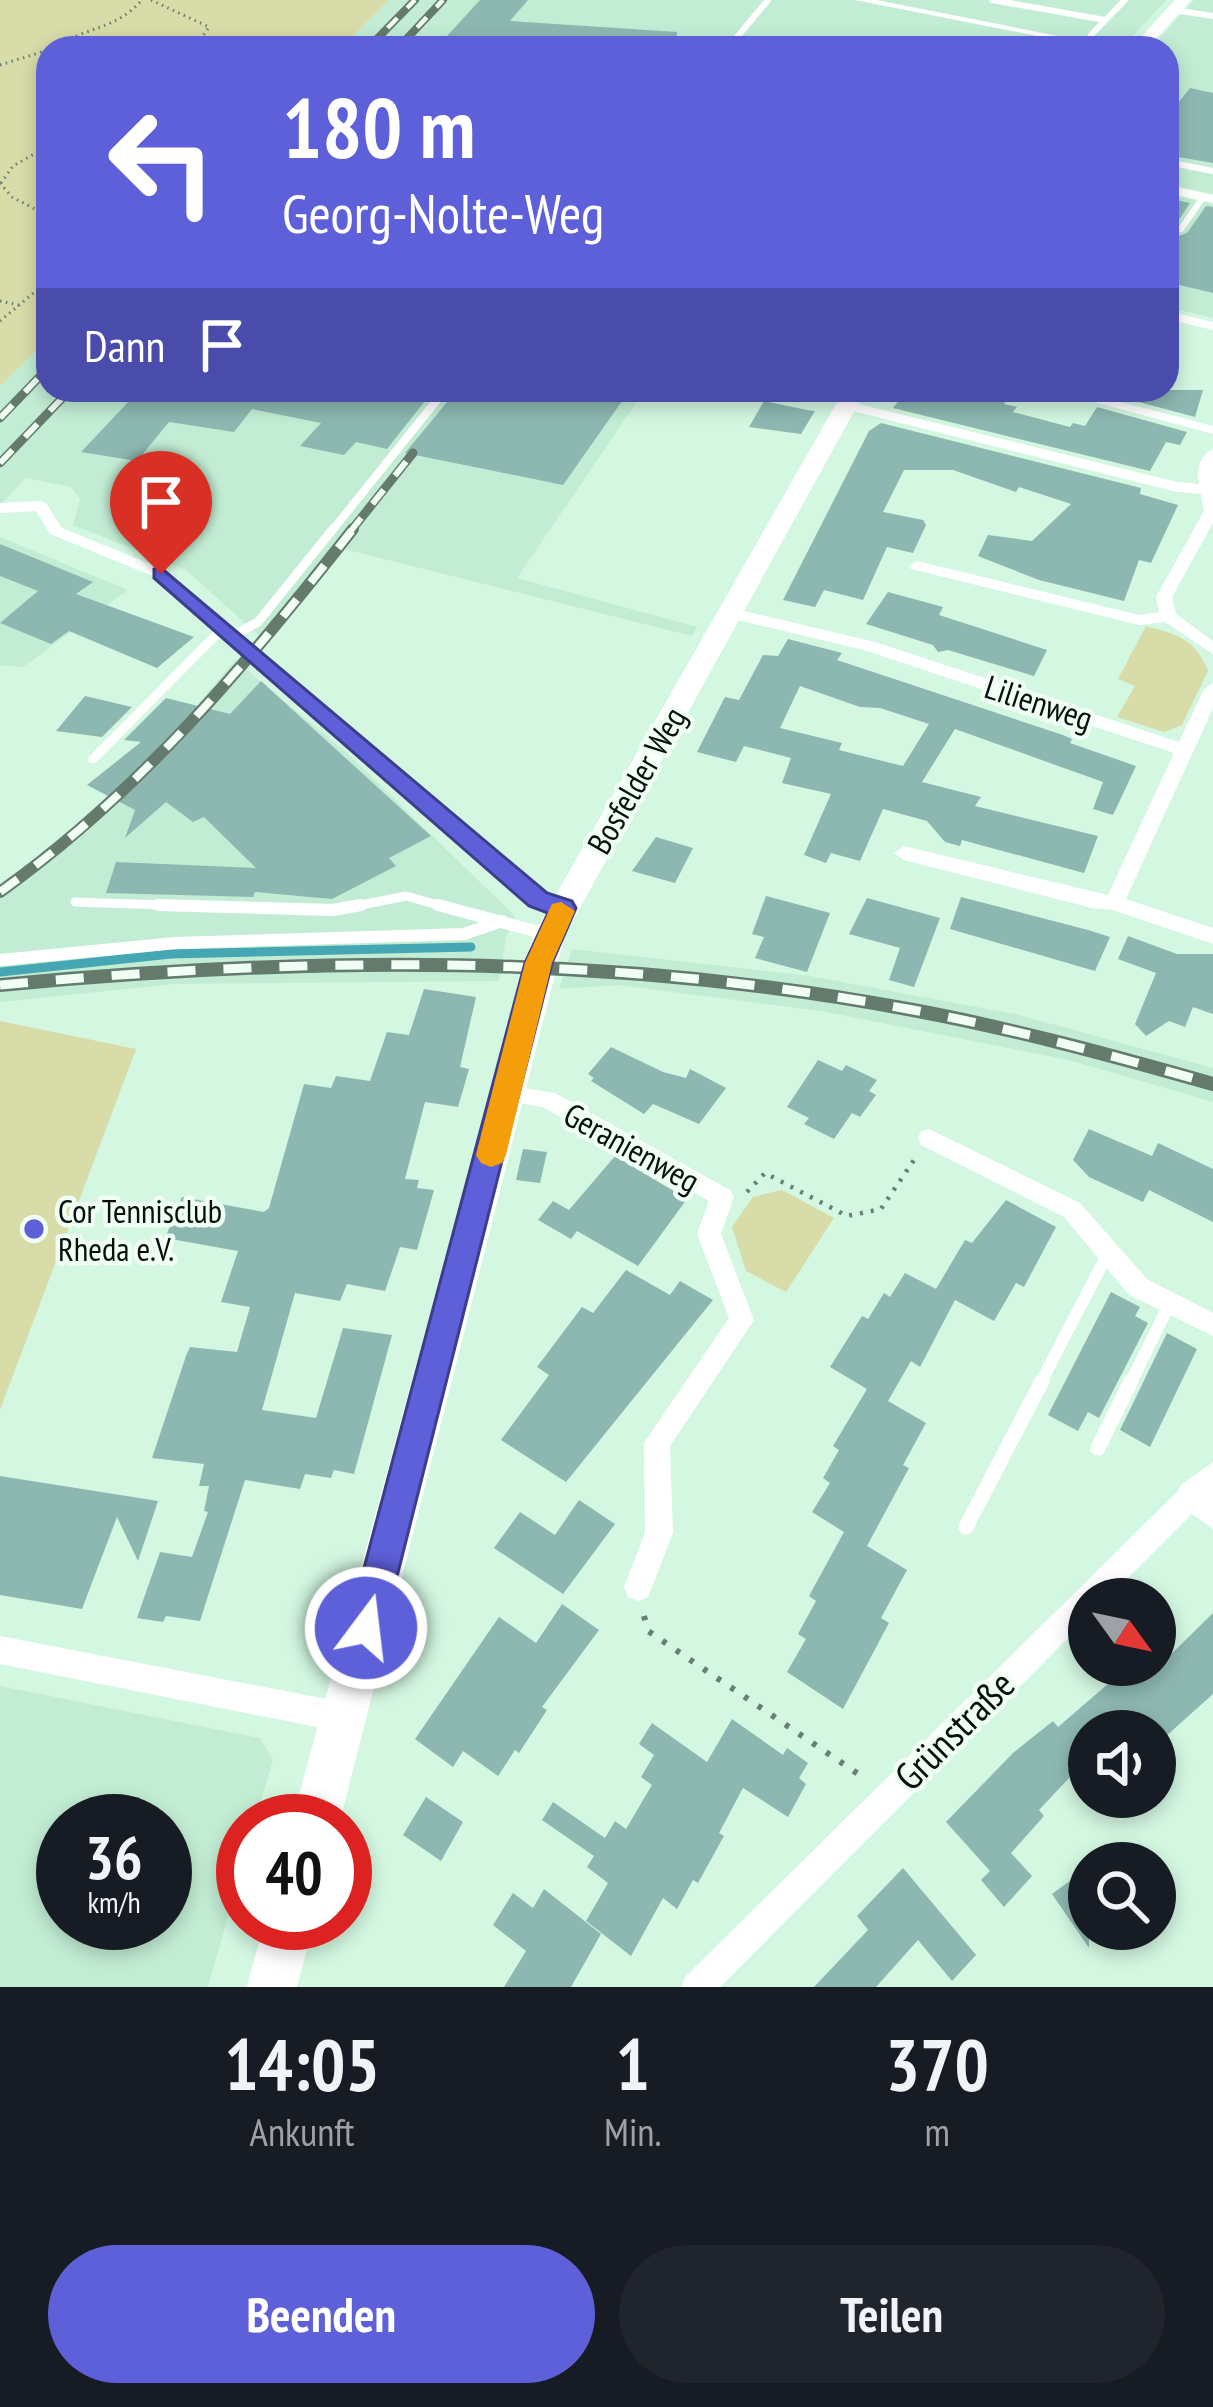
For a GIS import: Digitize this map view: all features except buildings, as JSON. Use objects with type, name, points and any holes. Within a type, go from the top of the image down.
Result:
[{"type":"street","points":[[860,0],[1050,36]]},
{"type":"street","points":[[1150,36],[1178,5]]},
{"type":"street","points":[[1179,317],[1213,326]]},
{"type":"street","name":"Bosfelder Weg","points":[[323,1794],[556,921],[847,402]]},
{"type":"street","points":[[868,402],[1177,487],[1211,490]]},
{"type":"street","points":[[1104,402],[1213,430]]},
{"type":"street","points":[[1213,453],[1204,473],[1212,511],[1164,597],[1168,616],[1213,649]]},
{"type":"street","points":[[0,508],[41,506],[56,531],[161,574],[538,899],[556,921]]},
{"type":"street","points":[[917,566],[1138,620],[1168,616]]},
{"type":"street","name":"Lilienweg","points":[[731,613],[869,646],[1185,750]]},
{"type":"street","points":[[1114,903],[1213,689]]},
{"type":"street","points":[[904,853],[1114,903],[1213,936]]},
{"type":"street","name":"Geranienweg","points":[[507,1094],[547,1099],[722,1197]]},
{"type":"street","points":[[929,1138],[1072,1210],[1138,1287],[1213,1325]]},
{"type":"street","points":[[638,1587],[659,1533],[657,1443],[742,1320],[709,1234],[722,1197]]},
{"type":"street","points":[[1202,1485],[1213,1516]]},
{"type":"street","name":"Grünstraße","points":[[697,1987],[1202,1485]]},
{"type":"street","points":[[0,1650],[343,1717]]},
{"type":"street","points":[[272,1987],[282,1950]]},
{"type":"lane","points":[[738,36],[768,0]]},
{"type":"lane","points":[[992,0],[1106,20]]},
{"type":"lane","points":[[1091,34],[1125,0]]},
{"type":"lane","points":[[1178,5],[1213,16]]},
{"type":"lane","points":[[1179,164],[1213,171]]},
{"type":"lane","points":[[1181,229],[1208,198]]},
{"type":"lane","points":[[93,759],[212,634],[258,622],[436,402]]},
{"type":"lane","points":[[75,902],[333,910],[406,896],[502,921],[556,921]]},
{"type":"lane","points":[[0,960],[176,943],[464,934],[502,921]]},
{"type":"lane","points":[[966,1527],[1109,1252]]},
{"type":"lane","points":[[1098,1448],[1170,1303]]},
{"type":"path","points":[[72,36],[123,21],[142,0]]},
{"type":"path","points":[[151,0],[209,27],[203,36]]},
{"type":"path","points":[[0,65],[36,54]]},
{"type":"path","points":[[36,153],[14,166],[0,183],[12,197],[36,210]]},
{"type":"path","points":[[0,321],[36,291]]},
{"type":"path","points":[[0,301],[19,305]]},
{"type":"path","name":"Geranienweg","points":[[722,1197],[751,1191],[765,1173],[847,1216],[881,1209],[929,1138]]},
{"type":"path","points":[[638,1587],[648,1630],[890,1795]]},
{"type":"shaded area","points":[[0,0],[389,0],[353,36],[36,36],[36,351],[0,386]]},
{"type":"shaded area","points":[[389,0],[1166,0],[1133,36],[353,36]]},
{"type":"shaded area","points":[[1194,0],[1213,0],[1213,194],[1179,187],[1179,36],[1162,36]]},
{"type":"shaded area","points":[[1179,197],[1213,204],[1213,318],[1179,310]]},
{"type":"shaded area","points":[[36,351],[36,402],[637,402],[517,578],[697,627],[692,636],[344,549],[266,642],[186,570],[73,525],[80,499],[71,487],[26,478],[0,505],[0,386]]},
{"type":"shaded area","points":[[0,537],[128,590],[23,667],[0,665]]},
{"type":"shaded area","points":[[1146,626],[1184,640],[1208,671],[1182,725],[1164,732],[1117,717],[1135,686],[1118,679]]},
{"type":"shaded area","points":[[235,660],[347,753],[515,916],[506,937],[499,981],[175,984],[0,1002],[0,883],[58,844],[130,785]]},
{"type":"shaded area","points":[[572,949],[810,976],[1019,1015],[1213,1068],[1213,1102],[1069,1060],[821,1011],[618,985],[559,989]]},
{"type":"shaded area","name":"Cor Tennisclub Rheda e.V.","points":[[0,1021],[136,1049],[0,1410]]},
{"type":"shaded area","points":[[782,1190],[834,1218],[786,1292],[746,1271],[732,1227],[753,1197]]},
{"type":"shaded area","points":[[0,1686],[260,1738],[273,1760],[263,1794],[216,1794],[218,1950],[208,1987],[0,1987]]},
{"type":"waterway","points":[[0,972],[171,954],[471,947]]},
{"type":"railway","points":[[380,36],[415,0]]},
{"type":"railway","points":[[409,36],[443,0]]},
{"type":"railway","points":[[0,418],[36,380]]},
{"type":"railway","points":[[0,463],[58,402]]},
{"type":"railway","points":[[350,532],[413,453]]},
{"type":"railway","points":[[0,892],[100,812],[190,723],[353,529]]},
{"type":"railway","points":[[0,985],[343,965],[572,969],[686,978],[951,1017],[1213,1084]]},
{"type":"slow traffic","points":[[491,1155],[538,963],[561,911]]},
{"type":"place","name":"Cor Tennisclub Rheda e.V.","points":[[34,1229]]},
{"type":"route","points":[[161,574],[538,899],[563,908],[538,963],[366,1628]]}]
